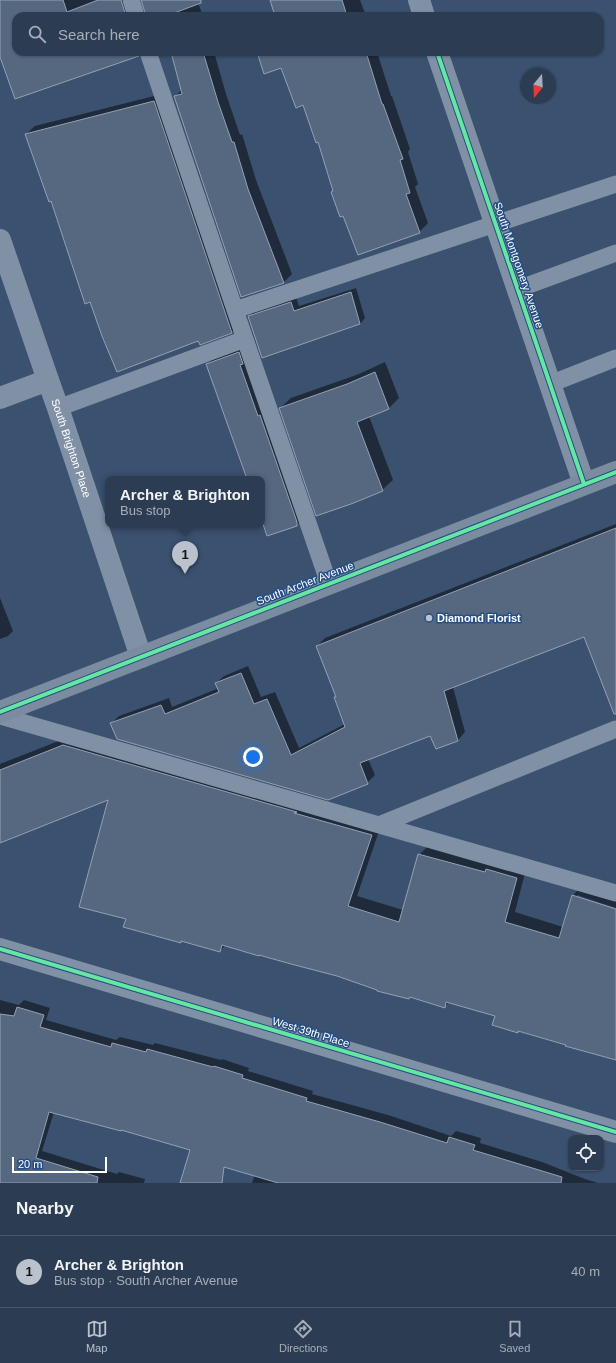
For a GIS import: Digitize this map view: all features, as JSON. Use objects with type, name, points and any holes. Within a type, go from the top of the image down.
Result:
[{"type":"main road","name":"South Archer Avenue","points":[[0,712],[616,472]]},
{"type":"street","points":[[419,0],[423,12]]},
{"type":"street","name":"South Montgomery Avenue","points":[[438,56],[584,484]]},
{"type":"street","name":"South Brighton Place","points":[[0,240],[141,657]]},
{"type":"street","points":[[0,398],[48,380]]},
{"type":"street","name":"West 39th Place","points":[[0,949],[616,1132]]},
{"type":"lane","points":[[131,0],[135,12]]},
{"type":"lane","points":[[149,56],[329,584]]},
{"type":"lane","points":[[235,310],[616,184]]},
{"type":"lane","points":[[518,289],[616,254]]},
{"type":"lane","points":[[58,408],[245,339]]},
{"type":"lane","points":[[550,384],[616,358]]},
{"type":"lane","points":[[0,716],[616,893]]},
{"type":"lane","points":[[379,825],[616,729]]},
{"type":"building","points":[[0,0],[63,0],[67,12],[12,12],[12,56],[139,56],[15,99],[0,57]]},
{"type":"building","points":[[98,0],[121,0],[125,12],[67,12]]},
{"type":"building","points":[[141,0],[201,0],[201,3],[177,12],[145,12]]},
{"type":"building","points":[[270,0],[342,0],[346,12],[274,12]]},
{"type":"building","points":[[172,56],[204,56],[218,102],[232,142],[234,142],[248,189],[284,283],[241,297],[174,96],[182,94]]},
{"type":"building","points":[[258,56],[367,56],[382,104],[403,159],[400,160],[410,193],[406,194],[420,233],[358,255],[343,216],[340,217],[331,192],[333,191],[318,142],[316,143],[303,105],[296,108],[281,68],[264,74]]},
{"type":"building","points":[[154,101],[232,333],[200,345],[198,341],[117,372],[90,302],[85,304],[51,201],[49,202],[25,134]]},
{"type":"building","points":[[351,292],[360,324],[262,358],[248,316],[291,302],[294,311]]},
{"type":"building","points":[[239,352],[243,364],[240,365],[258,416],[260,415],[297,522],[297,526],[267,536],[264,528],[265,476],[246,476],[206,364]]},
{"type":"building","points":[[375,372],[389,409],[357,422],[383,491],[316,516],[279,408],[347,384]]},
{"type":"building","points":[[616,528],[616,714],[614,714],[584,637],[444,691],[458,741],[436,749],[430,736],[360,763],[368,784],[328,800],[117,739],[110,723],[161,705],[165,714],[219,692],[215,683],[241,673],[254,704],[267,699],[291,755],[345,727],[334,697],[336,697],[316,646]]},
{"type":"building","points":[[63,745],[372,835],[348,906],[399,922],[418,854],[485,872],[486,869],[517,878],[505,922],[559,938],[572,895],[616,909],[616,1060],[518,1031],[518,1033],[492,1025],[495,1016],[446,1002],[445,1008],[410,997],[409,999],[377,991],[337,976],[222,945],[220,952],[181,941],[181,943],[123,927],[126,919],[79,907],[108,800],[0,843],[0,770]]},
{"type":"building","points":[[17,1007],[44,1015],[40,1027],[111,1047],[112,1043],[146,1052],[147,1049],[213,1067],[214,1066],[243,1075],[242,1078],[307,1098],[306,1101],[447,1143],[449,1137],[475,1145],[473,1150],[562,1177],[561,1183],[278,1183],[224,1167],[222,1183],[180,1183],[190,1150],[121,1130],[49,1112],[36,1158],[98,1177],[97,1183],[0,1183],[0,1014],[14,1016]]},
{"type":"cycle path","points":[[438,56],[584,484]]},
{"type":"cycle path","points":[[0,712],[616,472]]},
{"type":"cycle path","points":[[0,949],[616,1132]]},
{"type":"place","name":"Archer & Brighton","points":[[185,574]]},
{"type":"place","name":"Diamond Florist","points":[[429,618]]}]
